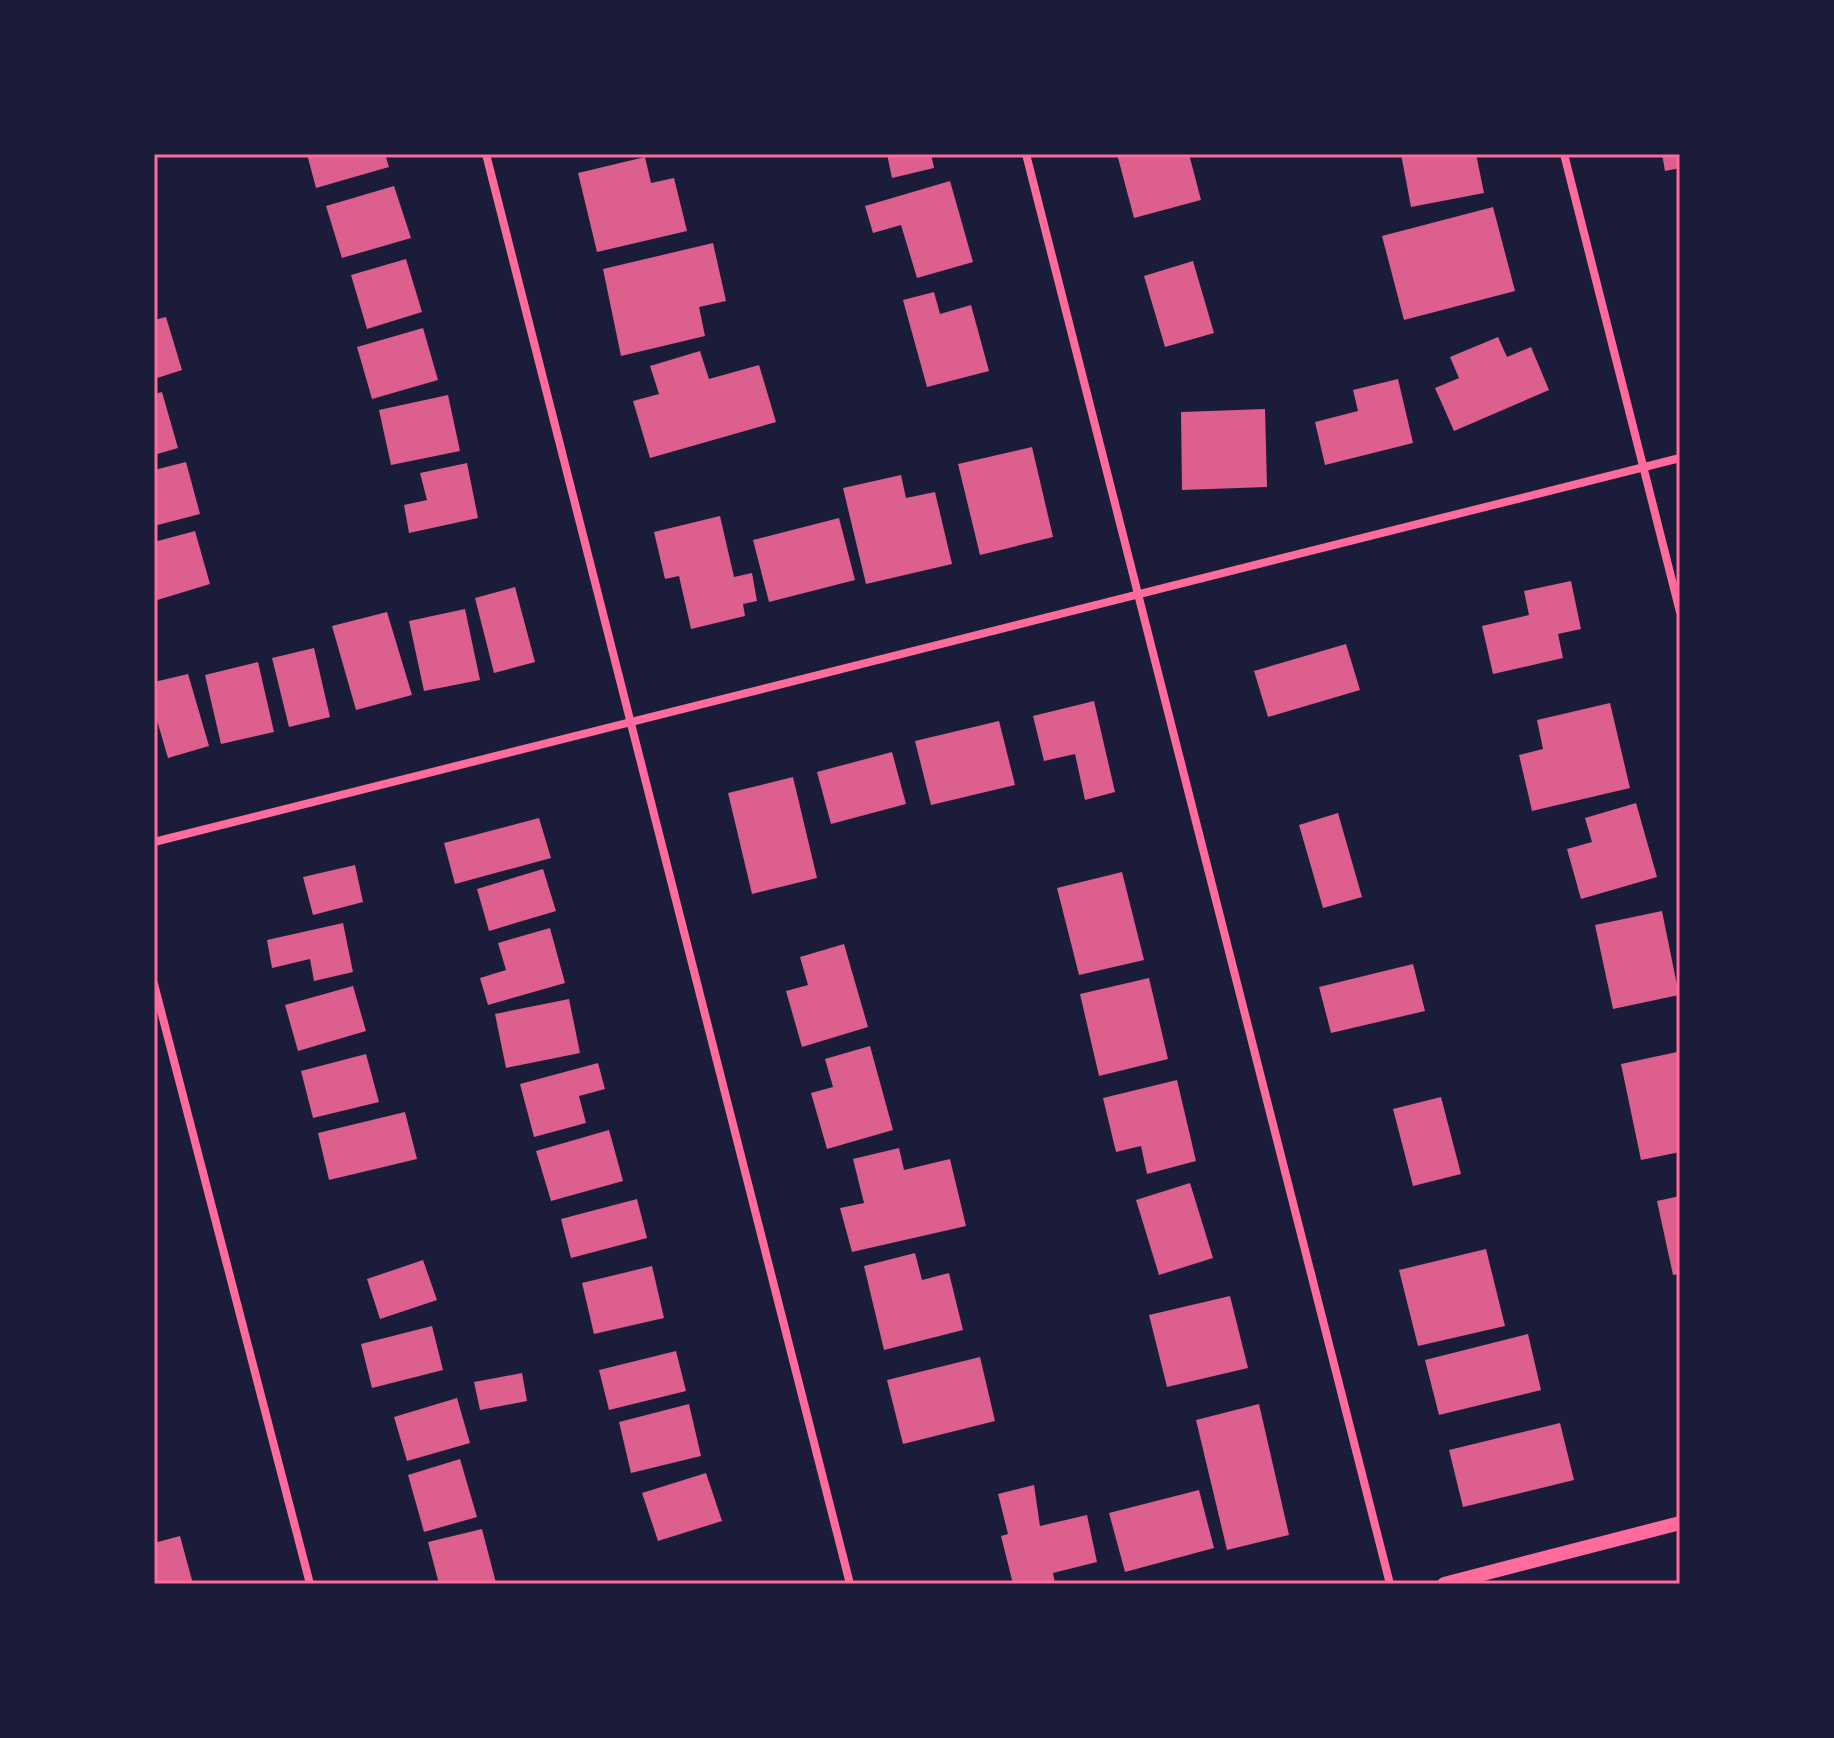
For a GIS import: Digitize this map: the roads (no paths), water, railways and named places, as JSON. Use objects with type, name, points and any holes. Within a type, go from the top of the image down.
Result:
[{"type":"street","points":[[486,154],[850,1584]]},
{"type":"street","points":[[1026,154],[1390,1584]]},
{"type":"street","points":[[1564,154],[1680,612]]},
{"type":"street","points":[[154,842],[1680,458]]},
{"type":"street","points":[[154,984],[310,1584]]},
{"type":"street","points":[[1444,1584],[1680,1523]]}]
